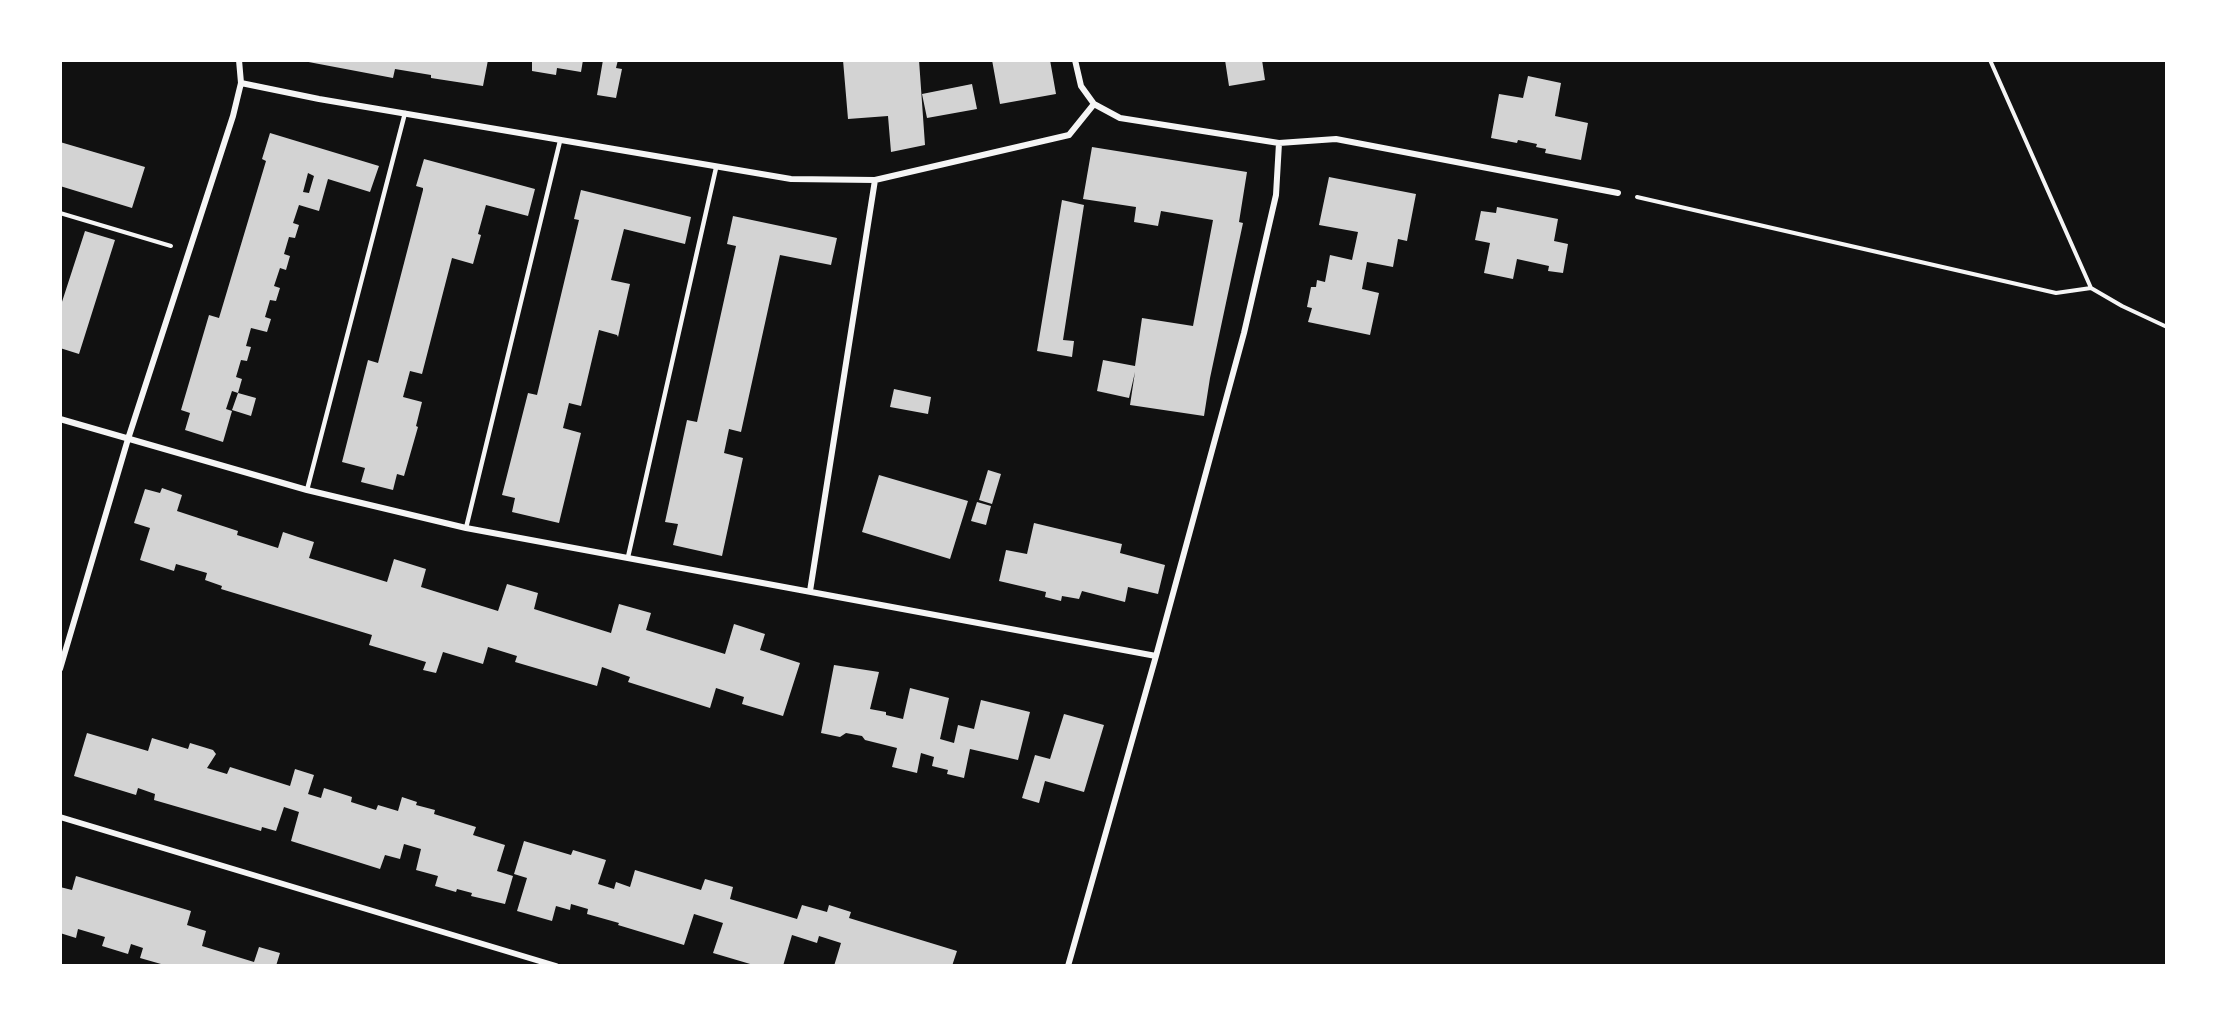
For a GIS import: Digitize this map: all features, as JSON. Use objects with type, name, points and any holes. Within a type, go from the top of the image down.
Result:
[{"type":"street","points":[[60,669],[128,439],[233,116],[241,83],[239,60]]},
{"type":"street","points":[[1075,60],[1081,86],[1094,104],[1120,118],[1279,143],[1336,139],[1618,193]]},
{"type":"street","points":[[241,83],[319,99],[791,179],[875,180],[1069,135],[1094,104]]},
{"type":"street","points":[[1068,966],[1244,333],[1276,195],[1279,143]]},
{"type":"street","points":[[810,591],[875,180]]},
{"type":"street","points":[[60,419],[307,490],[466,528],[1156,656]]},
{"type":"street","points":[[60,817],[556,966]]},
{"type":"lane","points":[[307,490],[405,113]]},
{"type":"lane","points":[[466,528],[560,141]]},
{"type":"lane","points":[[628,557],[716,168]]},
{"type":"path","points":[[1990,60],[2091,288],[2122,306],[2167,327]]},
{"type":"path","points":[[1618,193],[2056,293],[2091,288]]},
{"type":"path","points":[[60,213],[189,251]]},
{"type":"building","points":[[298,60],[488,60],[483,86],[431,78],[431,75],[395,69],[393,78]]},
{"type":"building","points":[[532,60],[583,60],[581,72],[557,68],[556,75],[532,71]]},
{"type":"building","points":[[603,60],[618,60],[616,68],[622,69],[616,98],[597,95]]},
{"type":"building","points":[[843,60],[919,60],[925,145],[891,152],[888,116],[848,119]]},
{"type":"building","points":[[992,60],[1050,60],[1056,94],[1000,104]]},
{"type":"building","points":[[1225,60],[1262,60],[1265,80],[1229,86]]},
{"type":"building","points":[[1528,76],[1561,83],[1555,116],[1588,123],[1581,160],[1545,153],[1546,149],[1536,147],[1537,144],[1491,138],[1499,94],[1523,98]]},
{"type":"building","points":[[972,84],[977,109],[927,118],[922,94]]},
{"type":"building","points":[[270,133],[379,166],[370,192],[328,179],[319,211],[299,205],[293,223],[299,225],[295,238],[289,237],[284,254],[290,256],[286,270],[280,268],[274,286],[280,288],[276,301],[270,300],[265,317],[271,319],[267,332],[251,328],[246,346],[251,347],[247,361],[241,360],[236,377],[242,379],[238,393],[232,391],[226,409],[232,411],[223,442],[185,430],[190,413],[181,410],[209,315],[219,318],[266,161],[262,159]],"holes":[[[308,173],[314,176],[309,193],[303,192]]]},
{"type":"building","points":[[60,142],[145,167],[132,208],[60,186]]},
{"type":"building","points":[[1092,147],[1247,172],[1239,222],[1243,223],[1204,416],[1130,405],[1135,372],[1129,398],[1097,391],[1103,360],[1135,366],[1142,318],[1193,326],[1213,220],[1161,211],[1158,226],[1134,222],[1136,207],[1083,199]]},
{"type":"building","points":[[424,159],[535,189],[528,216],[486,205],[473,264],[452,258],[422,374],[410,371],[403,397],[422,402],[416,426],[418,427],[404,476],[397,474],[393,490],[361,482],[365,468],[342,462],[368,360],[378,363],[423,190],[416,186]]},
{"type":"building","points":[[1329,177],[1416,194],[1407,241],[1398,239],[1393,267],[1367,262],[1362,289],[1379,293],[1370,335],[1308,322],[1312,308],[1307,307],[1311,287],[1316,287],[1317,280],[1325,282],[1330,255],[1352,260],[1358,232],[1319,225]]},
{"type":"building","points":[[581,190],[691,217],[685,244],[624,229],[611,280],[630,284],[618,337],[599,330],[581,406],[569,403],[563,428],[581,433],[559,523],[512,512],[515,498],[502,495],[528,393],[537,395],[579,220],[574,219]]},
{"type":"building","points":[[1062,200],[1084,205],[1063,340],[1074,341],[1072,357],[1037,351]]},
{"type":"building","points":[[1497,207],[1558,219],[1554,241],[1568,244],[1563,273],[1548,271],[1549,266],[1517,259],[1513,279],[1484,273],[1490,243],[1475,240],[1481,211],[1496,213]]},
{"type":"building","points":[[733,216],[837,238],[831,265],[780,255],[741,432],[729,429],[724,453],[743,458],[722,556],[673,545],[678,524],[665,522],[687,420],[697,422],[736,246],[727,244]]},
{"type":"building","points":[[85,231],[115,240],[79,354],[60,348],[60,308]]},
{"type":"building","points":[[894,389],[931,397],[928,414],[890,407]]},
{"type":"building","points":[[238,393],[256,398],[251,416],[232,410]]},
{"type":"building","points":[[988,470],[1001,474],[992,504],[979,500]]},
{"type":"building","points":[[879,475],[968,501],[950,559],[862,532]]},
{"type":"building","points":[[162,488],[182,495],[177,511],[238,531],[237,535],[278,548],[283,532],[314,542],[309,558],[387,582],[394,559],[426,569],[421,587],[498,611],[507,584],[538,593],[534,609],[611,633],[619,604],[651,613],[646,630],[725,654],[734,624],[765,634],[760,650],[800,663],[783,716],[742,704],[744,697],[716,688],[710,708],[628,682],[630,677],[602,667],[597,686],[515,662],[517,656],[488,647],[483,664],[443,652],[436,673],[423,670],[426,662],[369,645],[372,635],[221,589],[222,586],[205,580],[207,573],[176,564],[174,571],[140,560],[150,528],[134,523],[145,489],[160,493]]},
{"type":"building","points":[[977,502],[991,506],[986,525],[971,521]]},
{"type":"building","points":[[1034,523],[1122,544],[1120,553],[1165,565],[1158,594],[1128,587],[1125,602],[1082,591],[1079,599],[1062,596],[1061,601],[1045,597],[1046,592],[999,581],[1006,550],[1027,554]]},
{"type":"building","points":[[834,665],[879,672],[870,709],[886,712],[886,715],[903,719],[910,688],[949,698],[940,739],[954,743],[958,725],[974,729],[981,700],[1030,712],[1018,760],[970,749],[964,778],[947,774],[948,770],[932,766],[934,757],[921,753],[917,773],[892,767],[897,748],[865,740],[862,736],[846,733],[840,737],[821,733]]},
{"type":"building","points":[[1064,714],[1104,725],[1084,792],[1045,781],[1039,803],[1022,798],[1035,755],[1050,759]]},
{"type":"building","points":[[87,733],[148,751],[152,738],[188,749],[190,743],[213,750],[216,754],[207,768],[227,774],[230,767],[290,786],[295,769],[314,775],[308,794],[321,798],[324,788],[352,797],[351,802],[376,810],[378,805],[398,811],[402,797],[417,802],[416,805],[435,810],[434,814],[476,827],[473,835],[505,845],[497,871],[513,876],[505,904],[471,896],[472,893],[457,889],[456,892],[435,886],[438,876],[416,870],[421,849],[404,844],[400,859],[385,855],[380,869],[291,841],[299,812],[284,807],[276,831],[262,827],[261,831],[154,800],[155,794],[138,788],[136,795],[74,776]]},
{"type":"building","points":[[524,841],[571,855],[573,850],[606,860],[598,884],[614,889],[616,882],[630,887],[635,870],[701,890],[705,879],[733,887],[730,899],[797,919],[802,905],[827,912],[829,905],[851,912],[849,918],[957,951],[952,966],[834,966],[841,943],[819,936],[817,943],[792,935],[783,966],[757,966],[713,953],[723,923],[694,914],[684,945],[587,914],[588,909],[571,904],[570,910],[556,906],[552,921],[517,911],[527,878],[514,874]]},
{"type":"building","points":[[76,876],[191,911],[187,925],[206,931],[202,946],[254,962],[259,947],[280,953],[276,966],[168,966],[140,958],[143,948],[131,944],[128,954],[102,946],[105,937],[78,929],[76,938],[60,933],[60,887],[72,890]]}]
